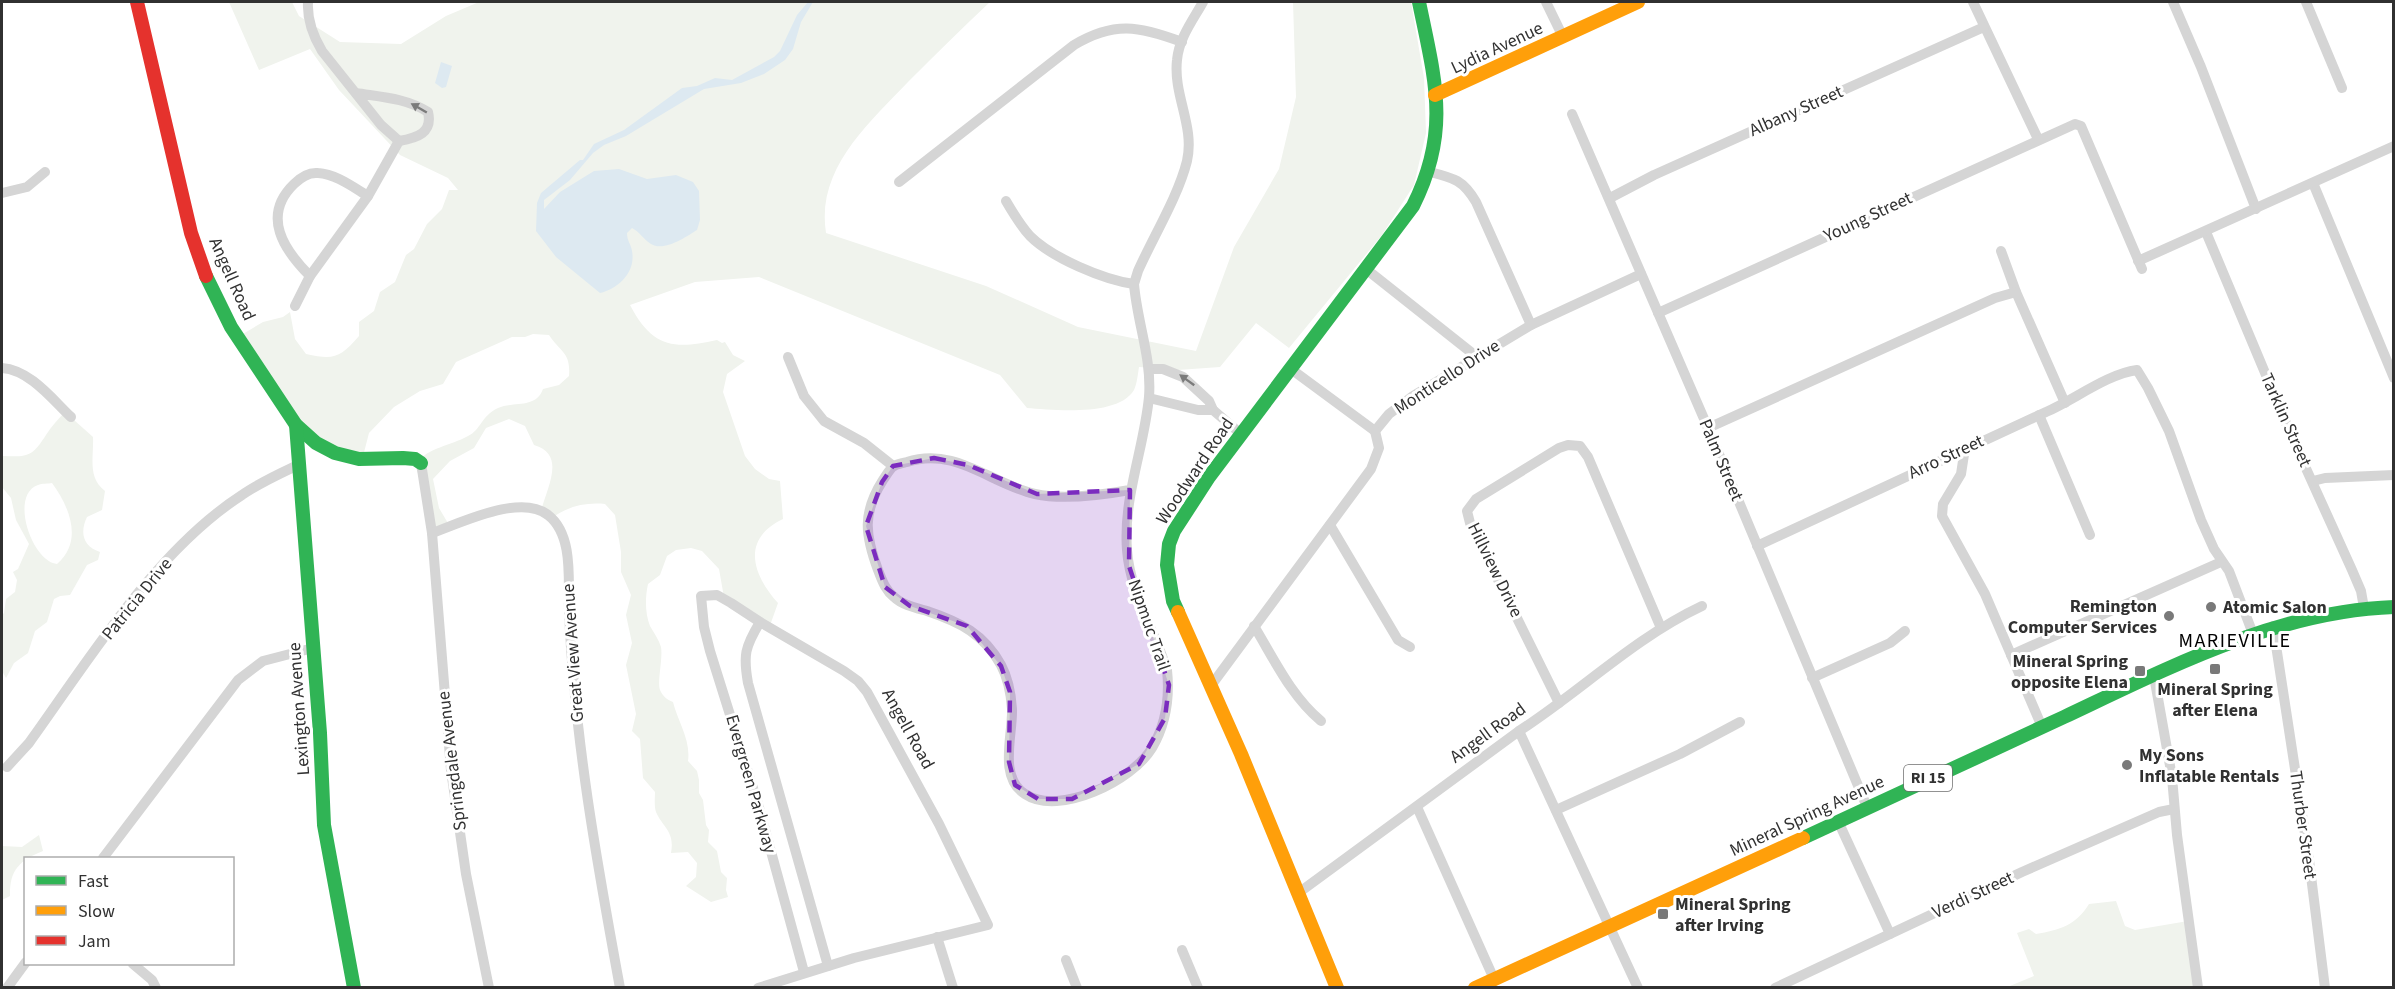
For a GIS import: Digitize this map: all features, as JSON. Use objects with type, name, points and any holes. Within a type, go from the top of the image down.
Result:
[{"type":"street","name":"Angell Road","points":[[137,2],[191,233],[205,274],[231,327],[297,425],[316,443],[336,453],[359,459],[402,458],[415,459],[421,463]]},
{"type":"street","points":[[298,2],[307,6]]},
{"type":"street","points":[[307,6],[315,2]]},
{"type":"street","name":"Nipmuc Trail","points":[[893,466],[874,497],[866,526],[871,550],[885,587],[894,598],[910,606],[967,626],[990,649],[1001,666],[1010,692],[1012,709],[1009,762],[1010,774],[1015,785],[1025,795],[1038,799],[1072,799],[1092,792],[1127,774],[1151,750],[1165,718],[1169,685],[1167,670],[1133,585],[1129,566],[1127,540],[1130,490],[1149,398],[1149,369],[1134,284],[1187,161],[1189,133],[1177,79],[1177,59],[1182,42],[1203,2]]},
{"type":"street","name":"Woodward Road","points":[[1337,987],[1250,775],[1173,601],[1167,565],[1169,544],[1182,517],[1413,206],[1430,172],[1438,139],[1435,95],[1419,2]]},
{"type":"street","points":[[1546,2],[1563,37]]},
{"type":"street","name":"Lydia Avenue","points":[[1435,95],[1638,2]]},
{"type":"street","points":[[1973,2],[2038,139]]},
{"type":"street","points":[[2173,2],[2256,209]]},
{"type":"street","points":[[2306,2],[2342,88]]},
{"type":"street","points":[[307,6],[314,37],[322,51],[381,125],[399,141]]},
{"type":"street","points":[[899,183],[1074,45],[1089,36],[1102,31],[1130,27],[1182,42]]},
{"type":"street","name":"Albany Street","points":[[1610,198],[1984,27]]},
{"type":"street","points":[[295,306],[310,276],[368,196],[399,141],[415,138],[426,131],[430,120],[428,112],[417,105],[402,100],[356,93]]},
{"type":"street","name":"Palm Street","points":[[1572,114],[1708,428],[1867,807]]},
{"type":"street","name":"Young Street","points":[[1658,313],[2038,139],[2078,124],[2085,134],[2140,265],[2206,232]]},
{"type":"street","points":[[2206,232],[2394,146]]},
{"type":"street","points":[[2,193],[27,187],[45,172]]},
{"type":"street","points":[[310,276],[285,248],[279,233],[277,219],[279,206],[286,194],[301,178],[317,172],[341,179],[368,196]]},
{"type":"street","points":[[1430,172],[1459,181],[1467,187],[1476,202],[1531,325]]},
{"type":"street","points":[[2313,183],[2394,378]]},
{"type":"street","points":[[1006,201],[1019,222],[1040,244],[1098,274],[1121,283],[1134,284]]},
{"type":"street","name":"Tarklin Street","points":[[2206,232],[2294,442],[2361,591],[2364,608]]},
{"type":"street","points":[[2001,251],[2016,292],[2065,403]]},
{"type":"street","points":[[1366,269],[1476,357]]},
{"type":"street","name":"Monticello Drive","points":[[1375,430],[1389,414],[1413,396],[1476,357],[1531,325],[1641,274]]},
{"type":"street","points":[[1708,428],[1995,298],[2016,292]]},
{"type":"street","points":[[788,357],[804,396],[824,421],[864,442],[893,466],[916,459],[951,460],[968,465],[1016,488],[1037,494],[1106,494],[1130,490]]},
{"type":"street","points":[[2,368],[8,368],[31,380],[71,417]]},
{"type":"street","points":[[1149,369],[1163,369],[1183,376],[1209,400],[1213,410],[1241,435]]},
{"type":"street","points":[[1210,687],[1371,469],[1378,448],[1375,430],[1291,369]]},
{"type":"street","name":"Arro Street","points":[[1756,546],[2065,403],[2123,373],[2137,370],[2169,431],[2194,502],[2222,562]]},
{"type":"street","points":[[1149,398],[1198,410],[1213,410]]},
{"type":"street","points":[[2039,415],[2090,535]]},
{"type":"street","name":"Lexington Avenue","points":[[297,425],[298,465],[321,733],[324,825],[354,987]]},
{"type":"street","name":"Hillview Drive","points":[[1559,703],[1470,523],[1467,511],[1476,499],[1559,448],[1568,445],[1580,446],[1588,457],[1662,628]]},
{"type":"street","points":[[1965,448],[1958,483],[1943,504],[1942,516],[1975,574],[2042,727]]},
{"type":"street","points":[[421,463],[432,533]]},
{"type":"street","name":"Patricia Drive","points":[[8,767],[161,565],[204,524],[241,495],[298,465]]},
{"type":"street","points":[[2313,481],[2325,478],[2394,475]]},
{"type":"street","name":"Great View Avenue","points":[[432,533],[508,508],[527,506],[551,516],[564,538],[577,714],[590,811],[620,987]]},
{"type":"street","points":[[1330,525],[1398,640],[1410,647]]},
{"type":"street","name":"Springdale Avenue","points":[[432,533],[451,770],[466,874],[489,987]]},
{"type":"street","points":[[2012,655],[2222,562],[2229,572],[2253,634]]},
{"type":"street","name":"Angell Road","points":[[701,596],[717,595],[844,671],[858,681],[867,692],[939,824],[988,925],[937,937]]},
{"type":"street","name":"Evergreen Parkway","points":[[701,596],[704,627],[710,651],[758,804],[804,972]]},
{"type":"street","name":"Angell Road","points":[[1297,894],[1662,628],[1702,606]]},
{"type":"street","name":"Mineral Spring Avenue","points":[[1475,987],[2154,676],[2253,634],[2273,626],[2319,615],[2364,608],[2394,607]]},
{"type":"street","name":"Evergreen Parkway","points":[[760,622],[744,660],[748,683],[828,966]]},
{"type":"street","points":[[1254,626],[1300,700],[1321,721]]},
{"type":"street","name":"Thurber Street","points":[[2273,626],[2309,860],[2325,987]]},
{"type":"street","points":[[1812,678],[1890,643],[1905,631]]},
{"type":"street","points":[[104,857],[238,680],[263,661],[313,648]]},
{"type":"street","points":[[2154,676],[2172,777],[2174,809],[2198,987]]},
{"type":"street","points":[[1556,810],[1680,754],[1740,722]]},
{"type":"street","points":[[1519,731],[1638,987]]},
{"type":"street","points":[[1417,807],[1494,979]]},
{"type":"street","name":"Verdi Street","points":[[1781,986],[2022,872],[2159,812],[2174,809]]},
{"type":"street","points":[[1838,821],[1890,934]]},
{"type":"street","points":[[759,987],[804,972],[937,937],[953,987]]},
{"type":"street","points":[[1182,950],[1198,987]]},
{"type":"street","points":[[1066,960],[1077,987]]},
{"type":"street","points":[[7,987],[24,965]]},
{"type":"street","points":[[135,965],[156,987]]},
{"type":"highlighted area","points":[[934,458],[968,465],[1037,494],[1130,490],[1129,566],[1169,685],[1165,718],[1139,764],[1072,799],[1038,799],[1015,785],[1009,762],[1010,692],[1001,666],[967,626],[910,606],[885,587],[866,526],[882,482],[893,466]]},
{"type":"shaded area","points":[[229,2],[292,2],[299,16],[340,42],[401,44],[446,16],[479,2],[990,2],[893,98],[848,149],[829,188],[825,210],[826,233],[986,286],[1078,327],[1196,351],[1234,247],[1279,169],[1296,97],[1293,2],[1411,2],[1424,78],[1426,133],[1414,185],[1382,235],[1289,348],[1256,323],[1220,367],[1178,370],[1139,367],[1135,388],[1126,399],[1100,408],[1068,410],[1027,408],[1000,375],[759,277],[695,282],[630,305],[647,330],[665,342],[688,345],[717,340],[725,342],[733,355],[745,361],[727,374],[723,392],[745,456],[755,469],[769,479],[780,481],[783,519],[761,536],[756,547],[755,558],[762,580],[778,603],[768,631],[725,603],[719,569],[702,551],[691,548],[676,550],[667,556],[660,575],[648,584],[647,589],[648,621],[661,647],[660,690],[673,702],[684,731],[688,746],[688,761],[697,771],[699,780],[699,793],[703,800],[706,825],[709,830],[708,842],[717,851],[721,872],[727,878],[728,897],[711,902],[686,886],[696,877],[697,863],[688,852],[671,853],[670,835],[656,812],[655,792],[643,778],[640,739],[632,731],[636,714],[626,665],[632,643],[626,615],[631,595],[621,572],[621,552],[615,515],[605,504],[597,504],[569,509],[549,520],[540,516],[552,475],[550,457],[544,450],[534,445],[525,426],[509,419],[486,428],[474,448],[450,461],[433,479],[439,508],[452,530],[437,533],[415,464],[433,450],[472,433],[492,411],[504,406],[530,402],[540,395],[543,389],[559,385],[569,376],[566,357],[549,335],[533,334],[525,337],[512,337],[456,362],[443,384],[420,391],[394,407],[369,433],[361,464],[326,455],[236,338],[263,322],[283,317],[290,312],[295,339],[306,354],[330,357],[347,349],[359,336],[359,322],[374,311],[380,292],[395,282],[406,255],[414,249],[427,224],[442,209],[449,190],[458,190],[448,178],[400,155],[339,90],[310,49],[259,70]]},
{"type":"shaded area","points":[[808,2],[813,2],[801,22],[793,49],[785,60],[764,74],[741,83],[704,89],[626,136],[604,145],[593,153],[570,180],[544,200],[544,209],[560,192],[594,171],[619,169],[647,179],[676,175],[693,182],[699,191],[700,220],[697,230],[675,243],[656,246],[632,228],[627,233],[633,259],[629,272],[620,283],[600,293],[556,257],[536,231],[537,203],[541,193],[580,160],[583,160],[594,144],[624,130],[682,88],[697,86],[715,78],[732,80],[774,57],[780,51],[797,15]]},
{"type":"shaded area","points":[[441,62],[452,66],[446,87],[442,88],[435,83]]},
{"type":"shaded area","points":[[65,412],[93,437],[94,473],[99,486],[105,491],[102,510],[87,517],[83,533],[89,546],[100,552],[98,560],[87,565],[70,595],[54,599],[47,622],[35,631],[28,653],[14,663],[6,678],[2,671],[2,615],[6,599],[15,592],[17,580],[13,572],[18,569],[29,544],[16,520],[11,498],[2,487],[2,456],[24,456],[33,452]],"holes":[[[52,483],[68,513],[72,534],[70,545],[57,564],[39,552],[32,541],[27,528],[25,501],[29,491],[41,484]]]},
{"type":"shaded area","points":[[39,835],[43,851],[30,857],[24,857],[24,861],[14,873],[10,896],[2,900],[2,846],[22,847]]},
{"type":"shaded area","points":[[2116,901],[2125,926],[2135,930],[2188,921],[2198,987],[2005,988],[2034,976],[2017,933],[2029,929],[2036,934],[2053,931],[2073,922],[2089,904]]},
{"type":"traffic: fast","points":[[1178,612],[1173,601],[1167,565],[1169,544],[1174,531],[1209,477],[1413,206],[1425,179],[1436,129],[1436,105],[1430,56],[1419,2]]},
{"type":"traffic: fast","points":[[206,276],[231,327],[296,425],[316,443],[335,453],[359,459],[403,458],[415,459],[421,463]]},
{"type":"traffic: fast","points":[[296,425],[320,733],[324,825],[354,988]]},
{"type":"traffic: fast","points":[[1803,838],[2143,680],[2224,645],[2308,619],[2350,611],[2394,607]]},
{"type":"traffic: slow","points":[[1435,95],[1638,2]]},
{"type":"traffic: slow","points":[[1178,612],[1241,754],[1337,988]]},
{"type":"traffic: slow","points":[[1475,988],[1803,838]]},
{"type":"traffic: jam","points":[[137,2],[191,233],[206,276]]},
{"type":"place","name":"Atomic Salon","points":[[2211,607]]},
{"type":"place","name":"Remington Computer Services","points":[[2169,616]]},
{"type":"place","name":"Mineral Spring after Elena","points":[[2215,669]]},
{"type":"place","name":"Mineral Spring opposite Elena","points":[[2140,671]]},
{"type":"place","name":"My Sons Inflatable Rentals","points":[[2127,765]]},
{"type":"place","name":"Mineral Spring after Irving","points":[[1663,914]]},
{"type":"district","name":"MARIEVILLE","points":[[2235,641]]}]
